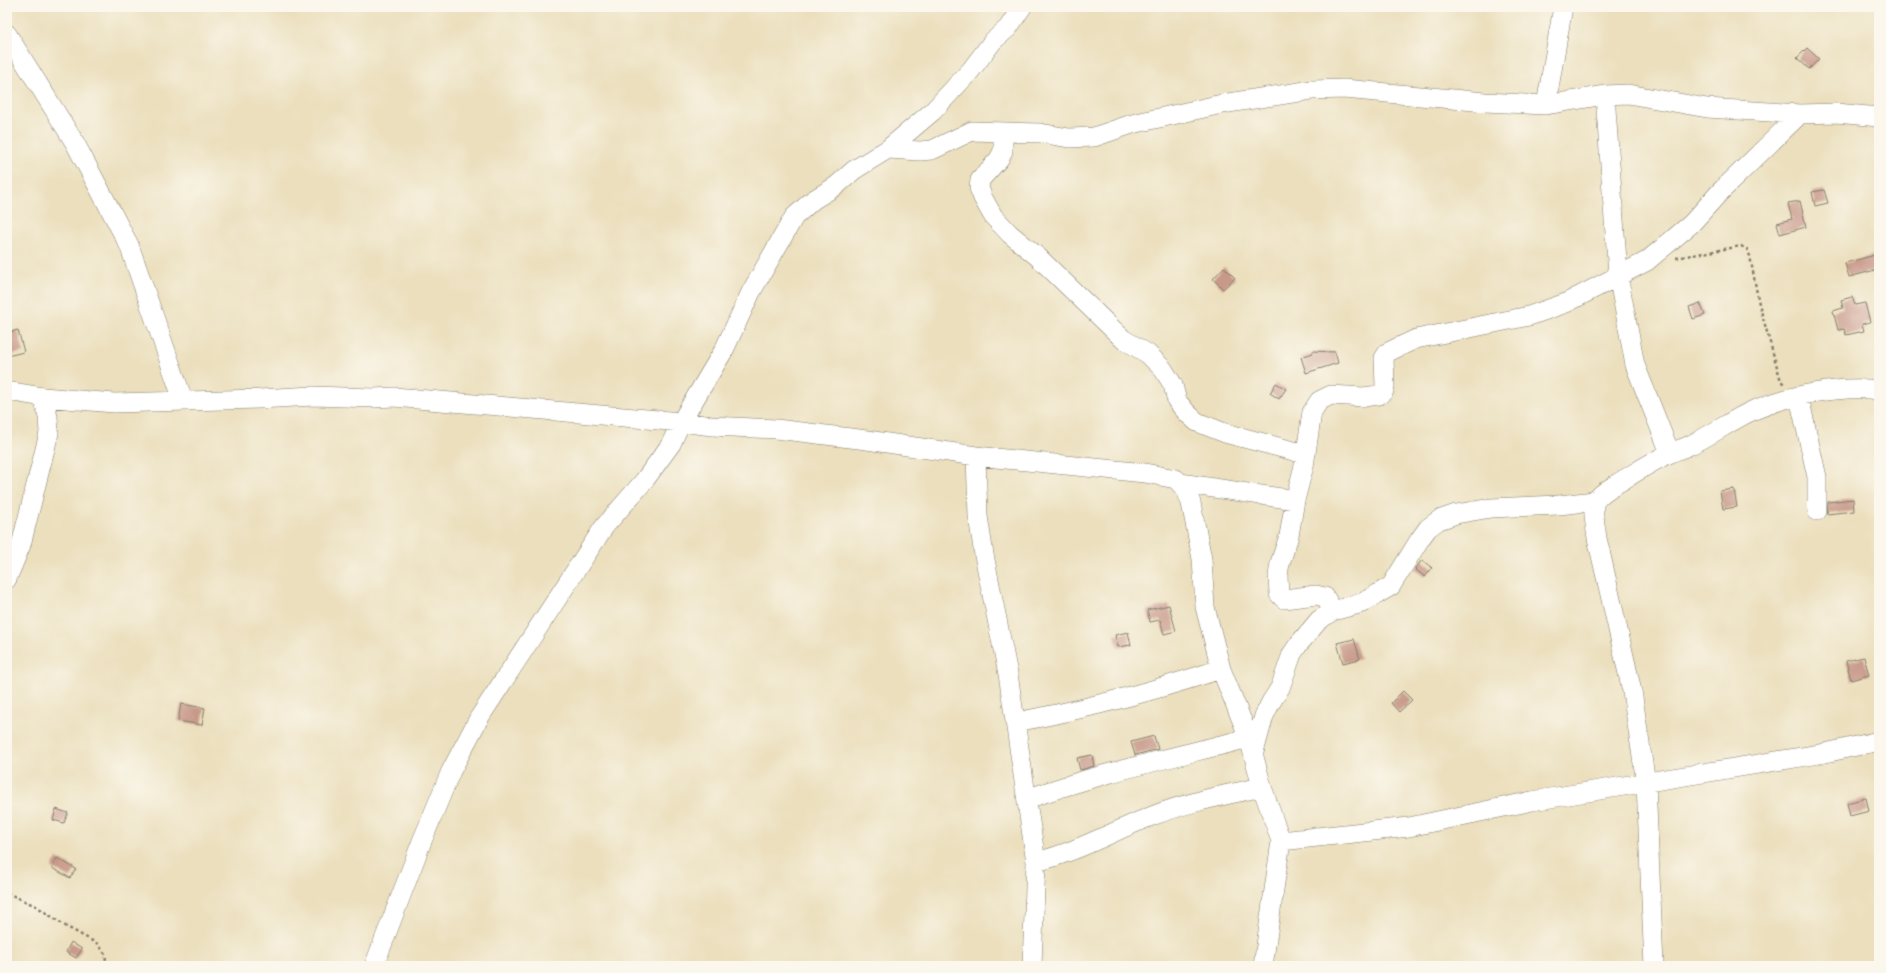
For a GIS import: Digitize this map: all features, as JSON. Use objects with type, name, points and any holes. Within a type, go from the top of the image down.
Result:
[{"type":"street","points":[[374,966],[422,841],[451,771],[479,718],[604,527],[644,480],[671,444],[681,422],[724,350],[751,292],[794,217],[813,200],[836,186],[854,170],[888,149],[933,111],[970,70],[993,41],[1008,28],[1022,7]]},
{"type":"street","points":[[1546,105],[1563,7]]},
{"type":"street","points":[[7,34],[75,143],[129,245],[184,400]]},
{"type":"street","points":[[888,149],[920,151],[932,150],[972,131],[1040,133],[1069,138],[1094,137],[1132,124],[1222,104],[1312,90],[1344,89],[1486,102],[1546,105],[1605,95],[1628,94],[1707,108],[1800,114],[1836,112],[1879,117]]},
{"type":"street","points":[[1605,95],[1618,276],[1635,365],[1670,453]]},
{"type":"street","points":[[1333,611],[1325,597],[1321,595],[1284,599],[1279,594],[1278,576],[1280,563],[1289,536],[1312,412],[1319,401],[1332,395],[1363,397],[1379,394],[1384,391],[1384,358],[1388,352],[1416,339],[1529,316],[1566,303],[1647,261],[1691,224],[1719,193],[1800,114]]},
{"type":"street","points":[[1003,132],[1003,151],[999,159],[980,180],[979,188],[993,216],[1010,234],[1038,257],[1123,339],[1148,354],[1163,369],[1174,384],[1178,401],[1186,413],[1197,422],[1225,433],[1305,454]]},
{"type":"street","points":[[1654,966],[1646,783],[1632,691],[1597,538],[1594,516],[1595,501],[1603,492],[1670,453],[1701,440],[1726,424],[1792,391],[1861,388],[1879,390]]},
{"type":"street","points":[[7,391],[43,397],[114,403],[184,400],[259,400],[313,396],[374,398],[394,397],[712,426],[776,429],[867,440],[976,456],[1146,473],[1176,479],[1186,490],[1195,521],[1202,558],[1205,607],[1221,669],[1251,745],[1262,787],[1281,841],[1263,966]]},
{"type":"street","points":[[1792,391],[1817,477],[1817,511]]},
{"type":"street","points":[[7,579],[21,545],[49,433],[48,417],[43,397]]},
{"type":"street","points":[[976,456],[980,532],[1008,674],[1036,862],[1032,966]]},
{"type":"street","points":[[1180,483],[1295,500]]},
{"type":"street","points":[[1251,745],[1282,682],[1292,654],[1319,620],[1333,611],[1362,603],[1391,586],[1428,528],[1439,520],[1456,514],[1491,508],[1558,505],[1595,501]]},
{"type":"street","points":[[1015,722],[1062,714],[1110,703],[1221,669]]},
{"type":"street","points":[[1281,841],[1409,827],[1532,801],[1825,753],[1879,741]]},
{"type":"street","points":[[1027,799],[1119,770],[1251,745]]},
{"type":"street","points":[[1036,862],[1057,857],[1082,848],[1152,816],[1183,806],[1262,787]]},
{"type":"path","points":[[1673,258],[1741,246],[1747,249],[1750,256],[1761,309],[1781,380],[1792,391]]},
{"type":"path","points":[[7,893],[36,906],[67,927],[98,944],[106,955],[105,966]]},
{"type":"building","points":[[1807,48],[1819,59],[1809,69],[1797,58]]},
{"type":"building","points":[[1824,190],[1828,203],[1815,206],[1812,192]]},
{"type":"building","points":[[1800,201],[1806,227],[1780,234],[1777,223],[1792,219],[1788,203]]},
{"type":"building","points":[[1875,255],[1879,269],[1849,277],[1845,263]]},
{"type":"building","points":[[1224,267],[1235,278],[1223,289],[1213,279]]},
{"type":"building","points":[[1852,297],[1855,305],[1865,303],[1870,322],[1862,324],[1864,331],[1846,335],[1844,329],[1838,330],[1833,311],[1843,308],[1841,300]]},
{"type":"building","points":[[1700,303],[1705,315],[1693,319],[1689,307]]},
{"type":"building","points":[[18,330],[24,352],[7,356],[7,333]]},
{"type":"building","points":[[1313,351],[1335,352],[1338,363],[1306,373],[1301,357],[1313,353]]},
{"type":"building","points":[[1276,383],[1286,389],[1279,399],[1270,393]]},
{"type":"building","points":[[1734,489],[1737,507],[1723,509],[1720,491]]},
{"type":"building","points":[[1853,499],[1854,511],[1827,514],[1828,502]]},
{"type":"building","points":[[1422,560],[1432,568],[1425,577],[1415,569]]},
{"type":"building","points":[[1169,605],[1176,631],[1164,634],[1160,620],[1150,622],[1147,610]]},
{"type":"building","points":[[1128,632],[1131,645],[1118,647],[1115,635]]},
{"type":"building","points":[[1354,639],[1360,659],[1343,663],[1337,643]]},
{"type":"building","points":[[1864,657],[1869,675],[1851,680],[1846,661]]},
{"type":"building","points":[[1403,691],[1412,700],[1399,712],[1391,703]]},
{"type":"building","points":[[181,704],[205,708],[202,725],[178,721]]},
{"type":"building","points":[[1154,736],[1158,749],[1135,755],[1131,742]]},
{"type":"building","points":[[1092,755],[1094,766],[1080,770],[1077,758]]},
{"type":"building","points":[[1866,798],[1869,811],[1850,816],[1847,803]]},
{"type":"building","points":[[56,809],[68,813],[64,823],[53,820]]},
{"type":"building","points":[[57,858],[76,869],[70,878],[52,868]]},
{"type":"building","points":[[71,942],[82,949],[76,958],[66,952]]}]
